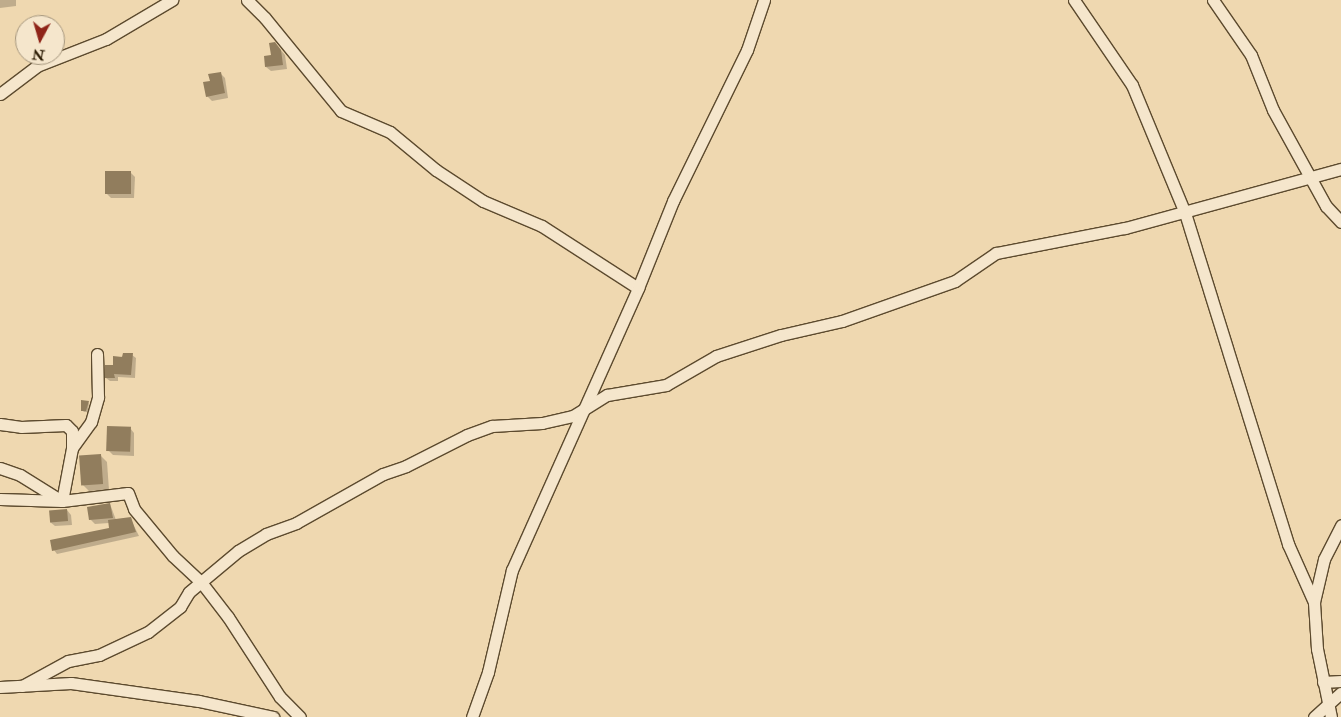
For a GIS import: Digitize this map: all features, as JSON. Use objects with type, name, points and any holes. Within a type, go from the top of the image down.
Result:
[{"type":"street","points":[[0,94],[37,66],[106,39],[172,0]]},
{"type":"street","points":[[247,0],[265,18],[341,111],[390,132],[436,170],[483,201],[542,226],[638,288]]},
{"type":"street","points":[[472,717],[488,672],[512,570],[638,288],[673,201],[747,50],[764,0]]},
{"type":"street","points":[[1074,0],[1132,85],[1185,213],[1288,544],[1314,602]]},
{"type":"street","points":[[1213,0],[1251,55],[1273,110],[1326,206],[1341,222]]},
{"type":"street","points":[[22,686],[68,661],[99,654],[148,632],[180,607],[189,592],[238,551],[266,534],[296,523],[440,447],[492,426],[542,423],[573,416],[585,406],[606,395],[666,385],[716,356],[781,335],[842,321],[955,281],[996,253],[1185,213],[1341,169]]},
{"type":"street","points":[[72,448],[82,438],[94,414],[98,397],[97,354]]},
{"type":"street","points":[[0,424],[21,427],[66,424],[72,431],[72,448],[62,501]]},
{"type":"street","points":[[0,468],[20,475],[62,501]]},
{"type":"street","points":[[0,499],[62,501],[128,493],[134,509],[201,582],[228,617],[280,698],[300,717]]},
{"type":"street","points":[[1329,712],[1317,649],[1314,602],[1324,559],[1341,524]]},
{"type":"street","points":[[1323,682],[1341,680]]},
{"type":"street","points":[[0,687],[71,682],[199,701],[273,717]]},
{"type":"street","points":[[1314,717],[1329,712],[1341,693]]},
{"type":"building","points":[[275,42],[281,50],[283,65],[265,67],[264,56],[271,55],[269,43]]},
{"type":"building","points":[[221,72],[225,93],[206,97],[203,82],[210,81],[208,74]]},
{"type":"building","points":[[105,171],[131,171],[131,194],[105,194]]},
{"type":"building","points":[[123,353],[133,353],[131,375],[114,374],[115,378],[105,378],[105,365],[113,365],[113,356],[122,357]]},
{"type":"building","points":[[81,400],[89,401],[86,411],[81,411]]},
{"type":"building","points":[[107,426],[131,427],[130,452],[106,451]]},
{"type":"building","points":[[101,454],[103,484],[81,485],[79,456]]},
{"type":"building","points":[[110,503],[113,518],[89,520],[87,507]]},
{"type":"building","points":[[67,509],[68,521],[50,523],[49,511]]},
{"type":"building","points":[[131,517],[136,532],[52,551],[50,540],[109,528],[108,520]]}]
